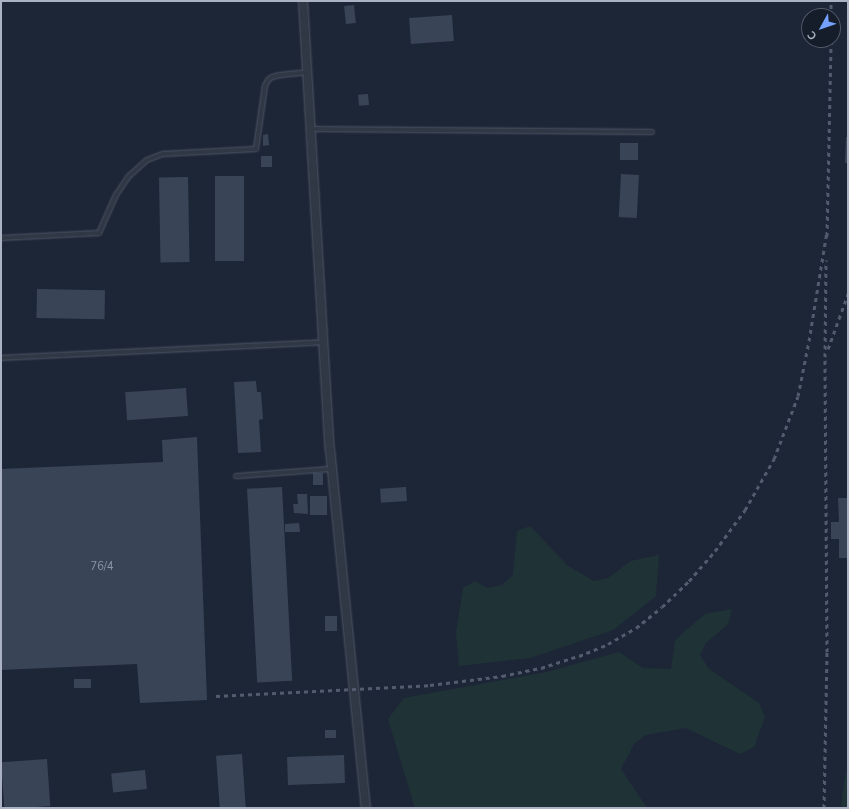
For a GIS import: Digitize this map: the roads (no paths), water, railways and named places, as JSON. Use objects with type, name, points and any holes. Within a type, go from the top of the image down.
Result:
[{"type":"street","points":[[303,1],[323,342],[333,468],[366,808]]},
{"type":"lane","points":[[1,238],[99,232],[116,195],[128,177],[147,160],[164,154],[256,149],[265,86],[268,80],[272,77],[280,75],[307,72]]},
{"type":"lane","points":[[311,129],[652,132]]},
{"type":"lane","points":[[1,358],[323,342]]},
{"type":"lane","points":[[236,476],[333,468]]},
{"type":"railway","points":[[831,1],[831,8]]},
{"type":"railway","points":[[827,236],[831,48]]},
{"type":"railway","points":[[216,696],[430,685],[502,676],[541,668],[579,656],[608,644],[636,628],[662,607],[689,581],[715,551],[745,510],[774,459],[798,396],[809,341],[827,231]]},
{"type":"railway","points":[[824,808],[827,652],[825,357],[826,260]]},
{"type":"railway","points":[[828,349],[848,294]]}]
